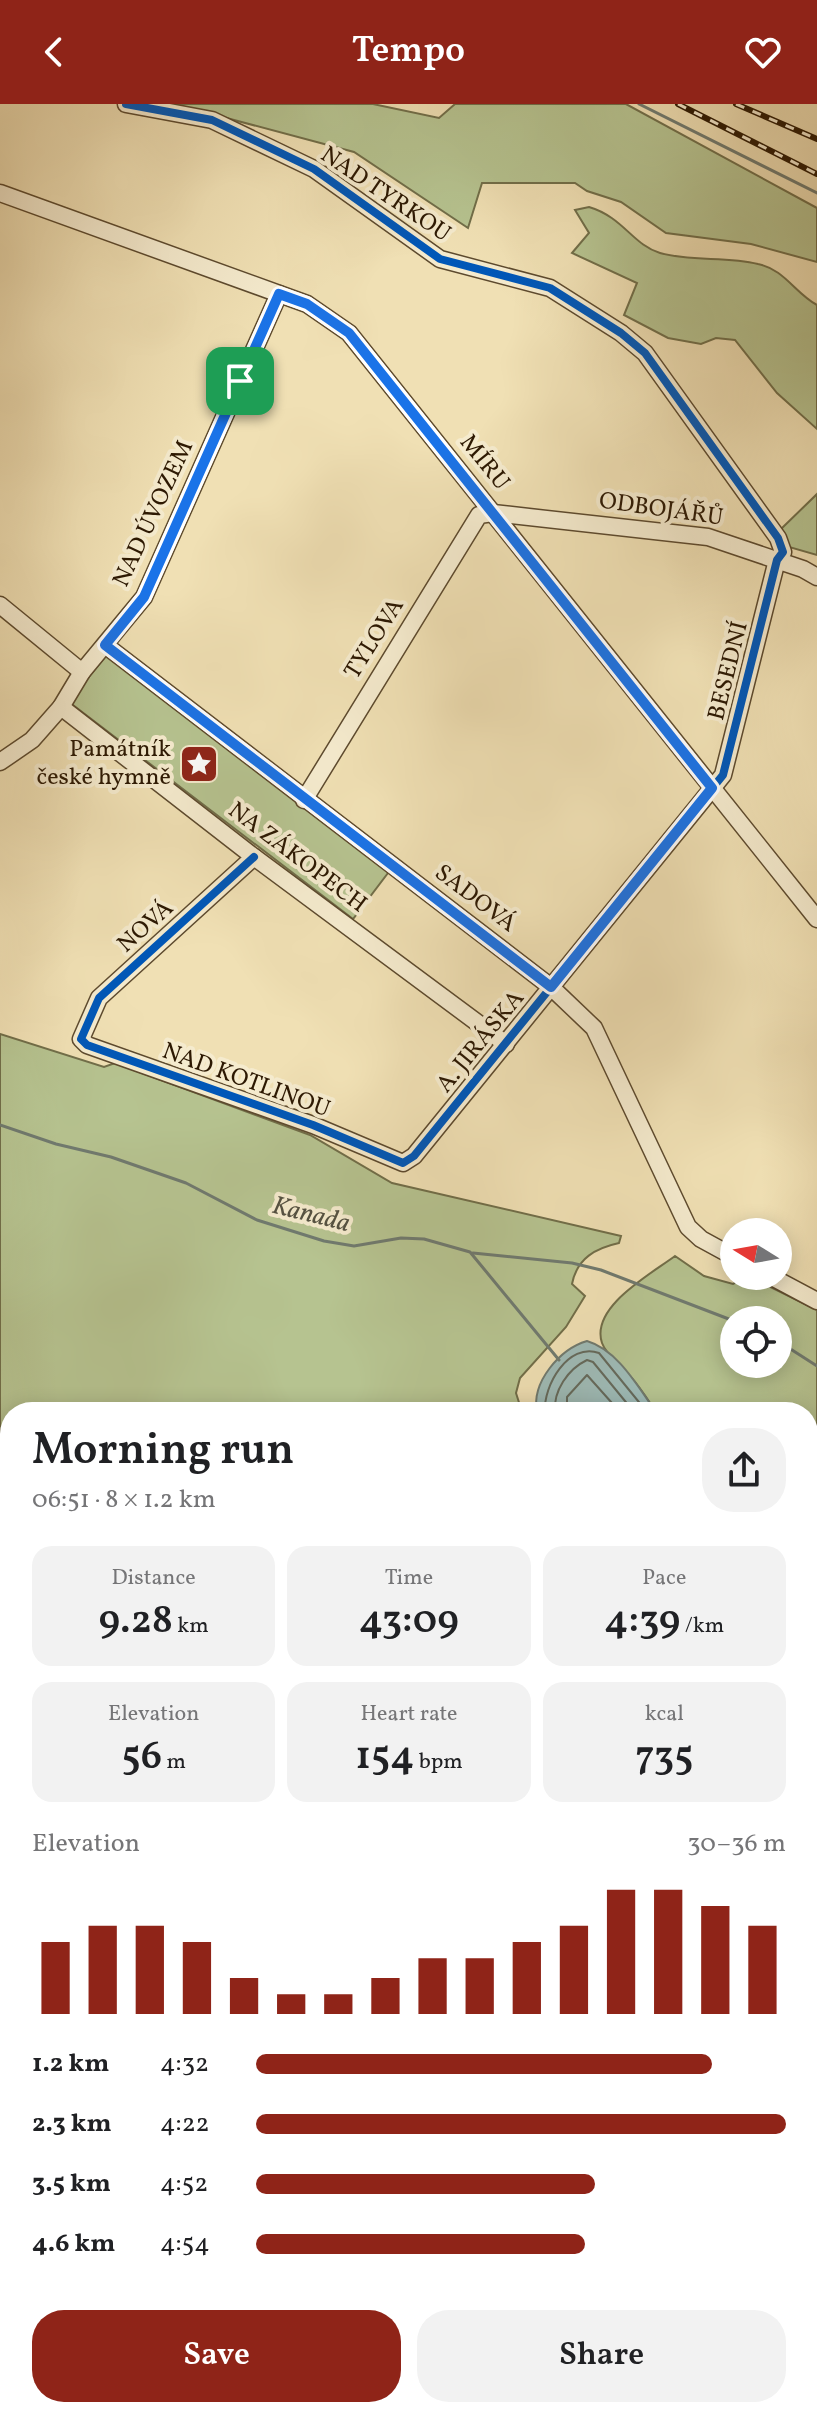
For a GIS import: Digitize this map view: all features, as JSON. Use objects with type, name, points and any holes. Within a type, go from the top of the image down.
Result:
[{"type":"street","name":"NAD TYRKOU","points":[[126,104],[212,120],[314,169],[440,259],[550,288],[621,333],[645,353],[778,538],[783,552],[777,560]]},
{"type":"street","name":"MÍRU","points":[[0,193],[307,304],[349,333],[817,919]]},
{"type":"street","name":"NAD ÚVOZEM","points":[[0,762],[32,740],[61,707],[82,672],[144,597],[279,294]]},
{"type":"street","name":"ODBOJÁŘŮ","points":[[493,513],[708,537],[817,577]]},
{"type":"street","name":"TYLOVA","points":[[304,800],[479,515],[493,513]]},
{"type":"street","name":"BESEDNÍ","points":[[712,788],[723,775],[777,560]]},
{"type":"street","points":[[0,605],[82,672]]},
{"type":"street","name":"SADOVÁ","points":[[105,645],[551,987],[594,1028],[688,1227],[720,1249]]},
{"type":"street","name":"NA ZÁKOPECH","points":[[61,707],[254,857],[506,1044]]},
{"type":"street","name":"A. JIRÁSKA","points":[[396,1163],[403,1163],[414,1156],[712,788]]},
{"type":"street","name":"NOVÁ","points":[[81,1039],[99,998],[254,857]]},
{"type":"street","name":"NAD KOTLINOU","points":[[81,1039],[87,1045],[313,1125],[396,1163]]},
{"type":"street","points":[[792,1288],[817,1301]]},
{"type":"green space","points":[[174,104],[373,104],[439,118],[455,104],[626,104],[817,208],[817,262],[751,244],[666,233],[621,202],[587,191],[575,183],[482,183],[468,228],[354,152]]},
{"type":"green space","points":[[589,207],[611,217],[642,244],[660,253],[767,267],[817,305],[817,429],[777,393],[735,340],[716,338],[701,344],[668,338],[624,315],[637,283],[572,253],[589,233],[575,210]]},
{"type":"green space","points":[[817,494],[817,555],[789,547],[780,530]]},
{"type":"green space","points":[[108,653],[391,869],[353,919],[69,702]]},
{"type":"green space","points":[[0,1034],[104,1067],[115,1063],[310,1135],[392,1183],[621,1236],[619,1243],[595,1251],[578,1267],[572,1284],[585,1296],[566,1327],[520,1378],[516,1393],[519,1402],[0,1402]]},
{"type":"green space","points":[[675,1256],[704,1276],[720,1280],[720,1290],[776,1290],[817,1310],[817,1402],[649,1402],[602,1343],[601,1330],[605,1317],[625,1293]]},
{"type":"water","points":[[587,1341],[608,1352],[649,1402],[536,1402],[538,1389],[550,1368],[577,1345]]},
{"type":"waterway","points":[[639,104],[817,193]]},
{"type":"waterway","name":"Kanada","points":[[0,1125],[56,1144],[111,1157],[186,1183],[257,1220],[324,1241],[354,1246],[401,1238],[424,1239],[470,1252],[559,1360]]},
{"type":"waterway","points":[[473,1253],[572,1263],[601,1270],[720,1316]]},
{"type":"waterway","points":[[792,1350],[817,1366]]},
{"type":"railway","points":[[678,104],[817,174]]},
{"type":"railway","points":[[736,104],[817,139]]},
{"type":"cycle path","points":[[126,104],[212,120],[314,169],[440,259],[550,288],[621,333],[645,353],[778,538],[783,552],[777,560],[723,775],[414,1156],[403,1163],[313,1125],[87,1045],[81,1039],[99,998],[254,857]]},
{"type":"place","name":"Památník české hymně","points":[[199,764]]},
{"type":"route","points":[[279,294],[307,304],[349,333],[712,788],[551,987],[105,645],[144,597],[240,381],[279,294]]}]
